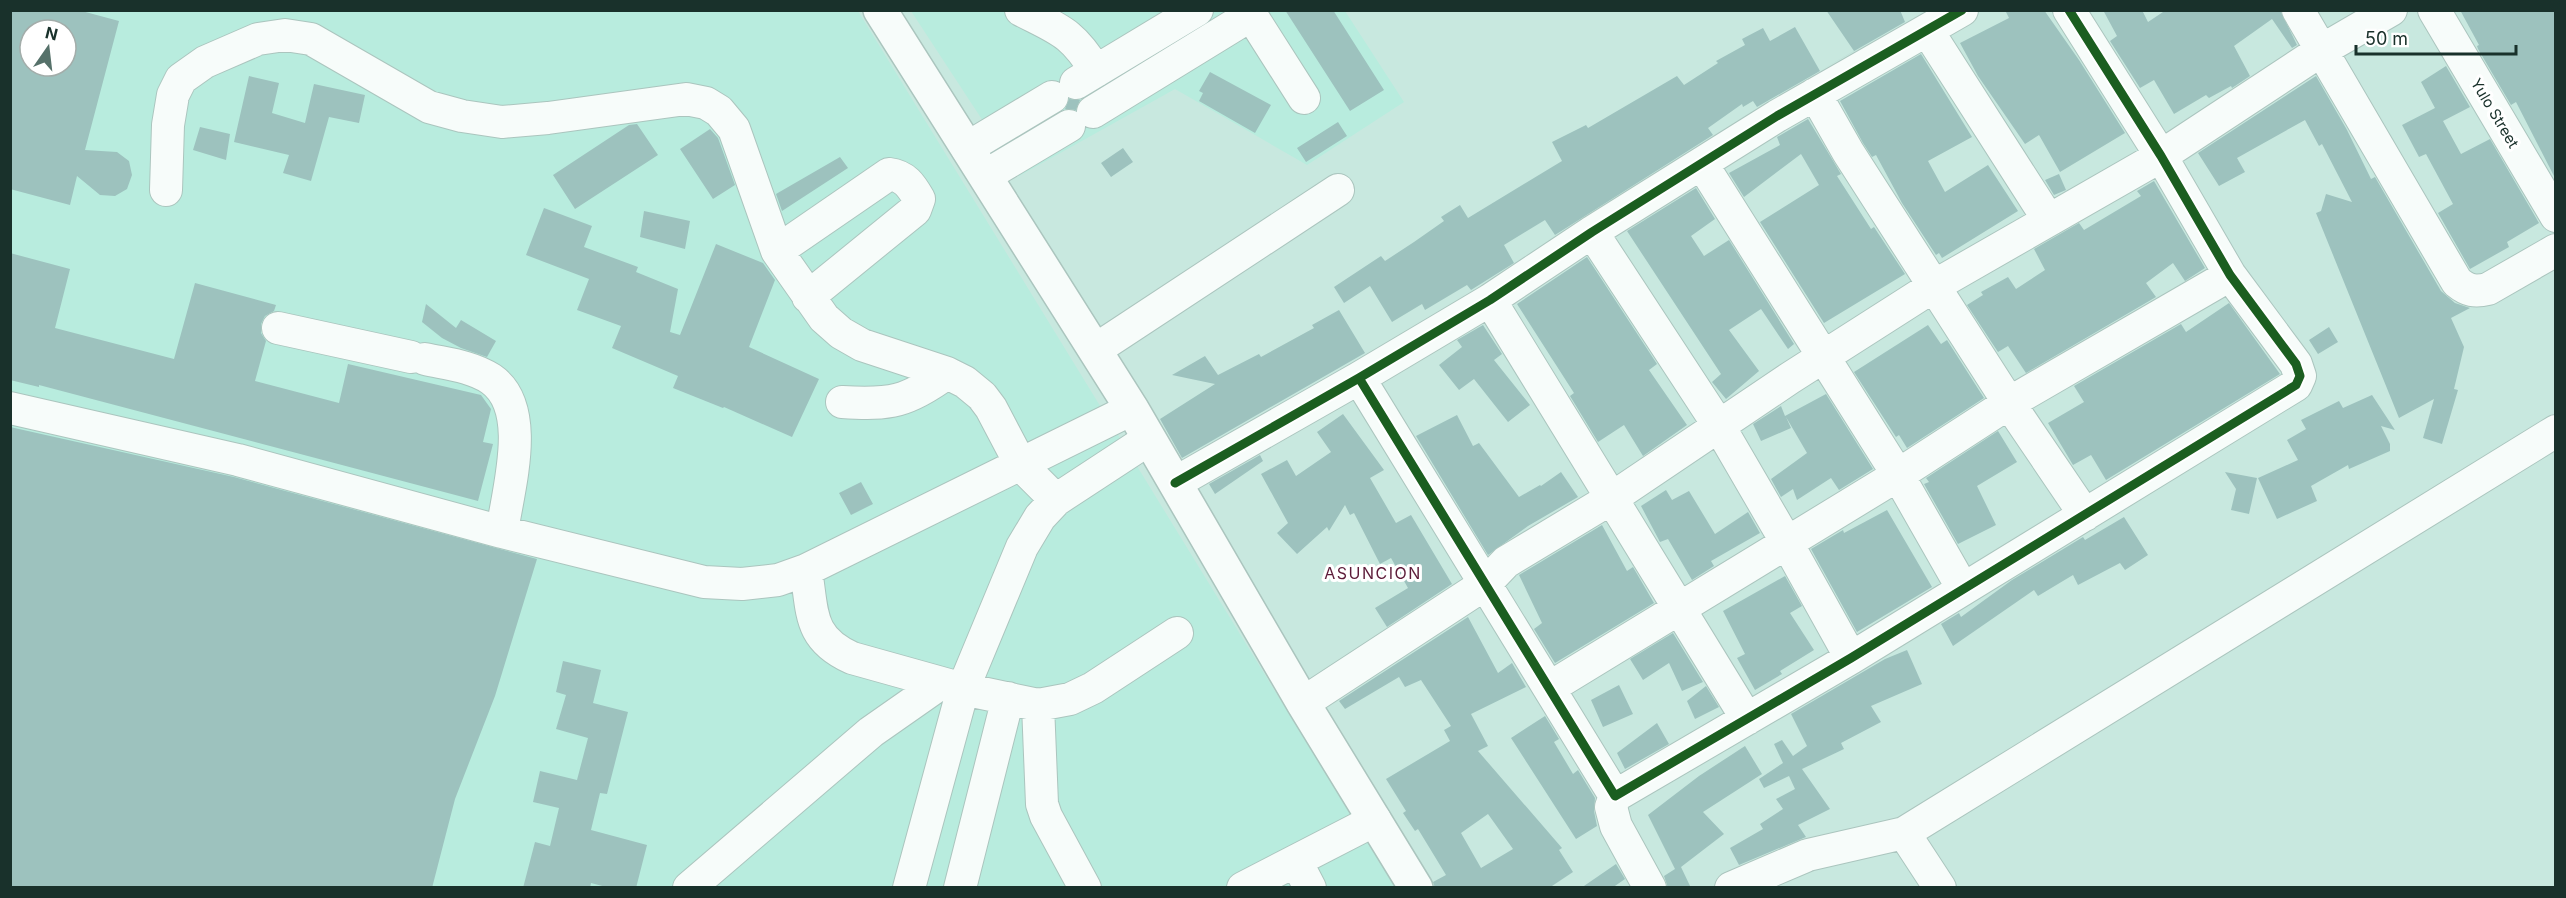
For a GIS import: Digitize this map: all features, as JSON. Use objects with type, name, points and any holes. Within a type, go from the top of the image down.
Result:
[{"type":"main road","points":[[880,10],[1132,409],[1304,703],[1416,888]]},
{"type":"street","points":[[1021,10],[1065,32],[1082,48],[1074,84]]},
{"type":"street","points":[[967,148],[1197,10]]},
{"type":"street","points":[[1175,483],[1490,300],[1592,231],[1815,94],[1962,10]]},
{"type":"street","points":[[1650,888],[1616,826],[1611,807],[1615,796],[1851,658],[2296,385],[2300,376],[2296,364],[2230,275],[2161,156],[2069,10]]},
{"type":"street","points":[[2298,10],[2457,282],[2467,290],[2476,292],[2488,289],[2556,250]]},
{"type":"street","points":[[1304,703],[1485,584],[1506,562],[1612,498],[1934,286],[2161,156],[2322,50],[2391,10]]},
{"type":"street","name":"Yulo Street","points":[[2434,10],[2556,216]]},
{"type":"street","points":[[985,176],[1250,13],[1304,98]]},
{"type":"street","points":[[166,190],[168,125],[173,95],[181,79],[205,62],[258,39],[285,34],[295,23],[311,39],[429,107],[462,116],[502,122],[686,99],[706,103],[719,111],[734,129],[777,251],[824,318],[841,333],[862,345],[947,373],[965,382],[982,396],[991,408],[1021,465],[1056,500]]},
{"type":"street","points":[[1928,30],[2048,219]]},
{"type":"street","points":[[1815,94],[1848,152],[2009,403],[2085,515]]},
{"type":"street","points":[[1702,164],[1898,476],[1963,589]]},
{"type":"street","points":[[777,251],[889,174],[902,176],[913,188],[919,199],[915,210],[808,297]]},
{"type":"street","points":[[1095,350],[1338,190]]},
{"type":"street","points":[[1592,231],[1719,426],[1851,658]]},
{"type":"street","points":[[1549,688],[1898,476],[2009,403],[2230,275]]},
{"type":"street","points":[[1490,300],[1747,719]]},
{"type":"street","points":[[278,328],[470,369],[491,379],[505,392],[514,418],[516,440],[502,532]]},
{"type":"street","points":[[842,402],[879,404],[911,397],[947,373]]},
{"type":"street","points":[[1359,378],[1615,796]]},
{"type":"street","points":[[10,408],[238,460],[502,532],[704,582],[742,584],[778,580],[807,570],[1132,409]]},
{"type":"street","points":[[1731,888],[1808,855],[1904,833],[2556,431]]},
{"type":"street","points":[[909,888],[952,686],[1022,547],[1040,517],[1056,500],[1149,439]]},
{"type":"street","points":[[807,570],[816,627],[825,641],[836,651],[852,658],[952,686],[1038,705],[1070,699],[1093,688],[1177,633]]},
{"type":"street","points":[[689,888],[871,732],[952,686]]},
{"type":"street","points":[[960,888],[1008,698]]},
{"type":"street","points":[[1038,705],[1042,804],[1046,816],[1085,888]]},
{"type":"street","points":[[1244,888],[1303,874],[1375,820]]},
{"type":"street","points":[[1904,833],[1940,888]]},
{"type":"shaded area","points":[[10,11],[858,11],[1395,887],[11,887]]},
{"type":"shaded area","points":[[911,11],[1345,11],[1404,102],[1307,165],[1175,89],[1019,176]]},
{"type":"building","points":[[10,10],[78,10],[119,21],[85,150],[117,152],[129,161],[132,175],[127,189],[115,196],[100,195],[77,176],[70,205],[10,189]]},
{"type":"building","points":[[1285,10],[1333,10],[1384,90],[1350,111]]},
{"type":"building","points":[[1826,10],[1900,10],[1905,22],[1821,70],[1854,51]]},
{"type":"building","points":[[2005,10],[2044,10],[2125,133],[2060,172],[2039,135],[2025,144],[1978,76],[1960,43],[2009,18]]},
{"type":"building","points":[[2103,10],[2142,10],[2148,22],[2166,10],[2280,10],[2297,45],[2292,48],[2272,19],[2234,46],[2250,76],[2232,88],[2231,86],[2209,98],[2206,95],[2174,114],[2154,80],[2140,88],[2110,41],[2117,36]]},
{"type":"building","points":[[2460,10],[2556,10],[2556,180],[2516,102],[2511,105],[2478,49],[2479,45]]},
{"type":"building","points":[[1795,27],[1820,71],[1757,107],[1753,101],[1743,107],[1742,104],[1708,128],[1713,135],[1555,235],[1545,220],[1504,245],[1514,263],[1471,290],[1467,285],[1425,310],[1422,304],[1392,322],[1370,286],[1344,303],[1334,287],[1381,256],[1385,261],[1444,221],[1441,217],[1460,205],[1468,218],[1562,161],[1552,142],[1586,125],[1588,128],[1677,76],[1684,85],[1718,63],[1716,61],[1745,45],[1742,39],[1763,28],[1770,41]]},
{"type":"building","points":[[1921,54],[1972,137],[1928,161],[1945,192],[1988,165],[2018,211],[1942,258],[1939,253],[1936,255],[1902,203],[1876,155],[1872,157],[1840,101]]},
{"type":"building","points":[[2446,66],[2470,107],[2443,121],[2461,154],[2490,139],[2539,223],[2507,242],[2509,247],[2470,269],[2438,213],[2453,204],[2426,154],[2419,157],[2402,125],[2435,108],[2421,82]]},
{"type":"building","points":[[1210,72],[1271,105],[1255,133],[1199,101],[1203,93],[1199,91]]},
{"type":"building","points":[[249,76],[279,83],[272,113],[305,123],[314,84],[365,95],[359,123],[329,117],[311,181],[283,173],[289,155],[234,142]]},
{"type":"building","points":[[2316,76],[2347,130],[2371,179],[2375,177],[2441,291],[2455,303],[2470,308],[2451,318],[2464,347],[2454,389],[2458,390],[2442,444],[2423,438],[2434,399],[2399,418],[2316,213],[2321,211],[2326,194],[2352,202],[2322,144],[2319,146],[2305,120],[2237,158],[2245,172],[2219,186],[2198,153]]},
{"type":"building","points":[[1069,99],[1080,100],[1076,110],[1065,109]]},
{"type":"building","points":[[1808,119],[1841,174],[1837,176],[1871,229],[1874,227],[1905,274],[1824,323],[1760,222],[1819,185],[1801,154],[1744,197],[1729,173],[1780,145],[1777,137]]},
{"type":"building","points":[[1338,122],[1347,136],[1306,162],[1297,148]]},
{"type":"building","points":[[637,124],[658,155],[575,209],[553,175],[629,125]]},
{"type":"building","points":[[200,127],[230,134],[226,160],[193,150]]},
{"type":"building","points":[[710,129],[718,138],[735,185],[713,199],[680,149]]},
{"type":"building","points":[[1123,148],[1133,162],[1111,177],[1101,163]]},
{"type":"building","points":[[840,157],[848,168],[782,211],[776,194]]},
{"type":"building","points":[[2059,174],[2066,190],[2054,195],[2045,180]]},
{"type":"building","points":[[2154,181],[2205,268],[2185,281],[2173,263],[2146,283],[2156,297],[2026,373],[2008,346],[1998,352],[1967,305],[1983,295],[1981,292],[2008,277],[2016,289],[2045,270],[2034,249],[2079,223],[2084,230],[2141,196],[2137,191]]},
{"type":"building","points":[[1696,188],[1715,219],[1691,236],[1704,256],[1729,240],[1794,344],[1788,349],[1761,309],[1729,330],[1759,371],[1726,399],[1712,382],[1721,374],[1627,231]]},
{"type":"building","points":[[544,208],[592,226],[584,247],[638,267],[636,272],[678,289],[670,332],[680,335],[716,244],[763,263],[775,280],[749,347],[819,379],[792,437],[724,407],[673,388],[678,376],[612,348],[621,326],[577,310],[589,279],[526,255]]},
{"type":"building","points":[[644,211],[690,221],[685,249],[640,237]]},
{"type":"building","points":[[10,253],[70,269],[55,328],[174,359],[195,283],[276,305],[274,311],[265,316],[261,324],[261,333],[266,341],[255,381],[339,403],[348,364],[481,395],[491,409],[483,442],[493,444],[478,501],[39,385],[39,387],[10,380]]},
{"type":"building","points":[[1587,257],[1657,364],[1649,370],[1687,425],[1643,456],[1624,425],[1598,442],[1570,396],[1574,393],[1517,304]]},
{"type":"building","points":[[2229,303],[2280,374],[2106,480],[2091,455],[2073,465],[2048,423],[2084,402],[2074,386],[2181,324],[2186,332]]},
{"type":"building","points":[[426,304],[456,328],[461,320],[496,341],[487,357],[461,348],[442,338],[422,322]]},
{"type":"building","points":[[1339,310],[1365,353],[1182,458],[1160,419],[1215,384],[1172,375],[1205,356],[1218,375],[1259,354],[1261,357],[1314,328],[1312,325]]},
{"type":"building","points":[[1483,325],[1502,354],[1494,360],[1530,405],[1508,422],[1474,379],[1459,390],[1439,365],[1462,347],[1457,340]]},
{"type":"building","points":[[1928,325],[1941,344],[1947,340],[1984,398],[1907,448],[1899,435],[1896,437],[1854,372]]},
{"type":"building","points":[[2329,327],[2338,342],[2318,354],[2309,340]]},
{"type":"building","points":[[1826,394],[1873,469],[1839,490],[1831,478],[1797,500],[1793,489],[1781,497],[1771,479],[1807,453],[1786,417],[1791,428],[1761,441],[1753,424],[1781,406],[1785,416]]},
{"type":"building","points":[[2372,395],[2395,430],[2381,426],[2390,444],[2390,451],[2349,469],[2348,465],[2311,486],[2317,501],[2277,519],[2258,478],[2298,460],[2287,440],[2306,429],[2301,420],[2339,401],[2343,408]]},
{"type":"building","points":[[1343,414],[1384,470],[1370,478],[1396,523],[1411,515],[1452,584],[1387,627],[1375,608],[1408,588],[1391,558],[1380,564],[1354,513],[1350,515],[1345,505],[1329,531],[1327,527],[1297,554],[1277,533],[1288,523],[1261,474],[1287,460],[1296,476],[1331,452],[1317,432]]},
{"type":"building","points":[[1457,415],[1473,446],[1479,443],[1519,497],[1541,486],[1561,472],[1578,497],[1528,526],[1488,555],[1416,436]]},
{"type":"building","points":[[10,427],[234,477],[537,559],[495,696],[455,799],[432,888],[10,888]]},
{"type":"building","points":[[1998,431],[2017,462],[1977,486],[1996,525],[1958,544],[1924,484],[1929,482],[1926,478]]},
{"type":"building","points":[[1260,455],[1263,461],[1215,494],[1209,484]]},
{"type":"building","points":[[2225,472],[2257,478],[2249,514],[2231,510],[2236,489]]},
{"type":"building","points":[[861,482],[873,504],[851,515],[839,493]]},
{"type":"building","points":[[1666,490],[1672,500],[1689,491],[1715,534],[1748,512],[1760,533],[1711,561],[1714,566],[1692,580],[1668,539],[1660,542],[1641,506]]},
{"type":"building","points":[[1887,510],[1932,587],[1857,632],[1811,549],[1843,530],[1844,533]]},
{"type":"building","points":[[2124,517],[2148,555],[2125,570],[2120,563],[2078,585],[2073,575],[2038,596],[2034,590],[1953,646],[1941,624],[1959,613],[1961,617],[2012,580],[2083,537],[2085,540]]},
{"type":"building","points":[[1602,525],[1627,571],[1633,567],[1654,603],[1555,663],[1534,629],[1542,623],[1519,575]]},
{"type":"building","points":[[1785,576],[1802,606],[1790,613],[1814,650],[1780,671],[1782,674],[1755,690],[1737,658],[1745,654],[1723,611]]},
{"type":"building","points":[[1468,617],[1498,673],[1512,663],[1526,687],[1471,714],[1488,746],[1478,751],[1562,848],[1559,850],[1573,872],[1549,888],[1435,888],[1433,882],[1446,875],[1418,829],[1415,831],[1403,813],[1406,811],[1386,779],[1450,741],[1444,730],[1451,726],[1421,680],[1405,687],[1399,677],[1345,709],[1339,701]],"holes":[[[1488,814],[1513,849],[1481,868],[1461,833]]]},
{"type":"building","points":[[1673,633],[1703,682],[1682,691],[1669,663],[1643,680],[1630,659]]},
{"type":"building","points":[[1907,650],[1922,684],[1871,706],[1881,722],[1841,743],[1844,749],[1802,769],[1830,809],[1798,825],[1806,837],[1739,865],[1730,848],[1763,829],[1760,824],[1783,809],[1776,799],[1795,789],[1789,776],[1764,788],[1759,779],[1783,763],[1774,744],[1782,740],[1793,756],[1807,746],[1791,714],[1885,659]]},
{"type":"building","points":[[563,661],[601,670],[593,703],[628,712],[607,794],[600,793],[591,830],[647,845],[636,888],[610,888],[591,883],[590,888],[523,888],[535,842],[550,846],[559,808],[533,802],[540,771],[577,780],[588,738],[556,729],[566,695],[556,692]]},
{"type":"building","points":[[1619,685],[1633,714],[1603,727],[1591,700]]},
{"type":"building","points":[[1706,686],[1719,707],[1695,719],[1687,701]]},
{"type":"building","points":[[1545,716],[1559,739],[1554,742],[1573,774],[1578,770],[1595,798],[1594,811],[1597,826],[1576,839],[1511,738]]},
{"type":"building","points":[[1657,723],[1669,744],[1625,769],[1617,753]]},
{"type":"building","points":[[1745,746],[1762,774],[1703,812],[1724,834],[1681,867],[1691,888],[1668,888],[1664,876],[1675,869],[1648,815],[1699,776]]},
{"type":"building","points":[[1616,864],[1625,879],[1612,888],[1581,888]]},
{"type":"cycle path","points":[[1175,483],[1490,300],[1592,232],[1777,116],[1962,10]]},
{"type":"cycle path","points":[[1359,378],[1615,796],[1851,658],[2296,385],[2300,376],[2296,364],[2230,275],[2161,156],[2069,10]]},
{"type":"district","name":"ASUNCION","points":[[1373,573]]}]
